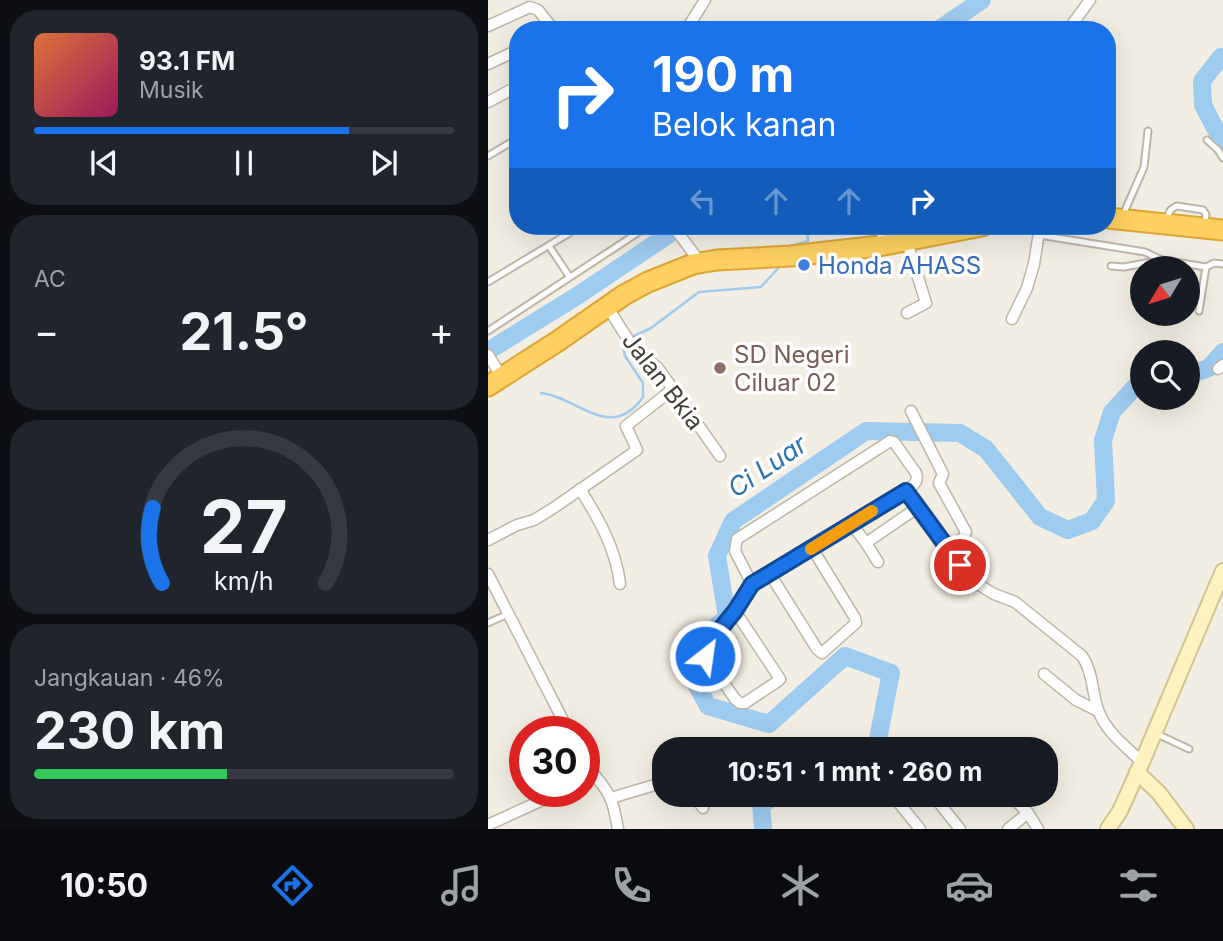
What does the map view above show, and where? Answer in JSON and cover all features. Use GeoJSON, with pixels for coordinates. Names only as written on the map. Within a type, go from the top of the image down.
{"type":"FeatureCollection","features":[{"type":"Feature","properties":{"kind":"highway"},"geometry":{"type":"LineString","coordinates":[[1116,219],[1168,226],[1218,228]]}},
{"type":"Feature","properties":{"kind":"highway"},"geometry":{"type":"LineString","coordinates":[[496,377],[558,341],[607,306],[648,282],[700,262],[879,246],[940,235]]}},
{"type":"Feature","properties":{"kind":"street"},"geometry":{"type":"LineString","coordinates":[[692,21],[705,0]]}},
{"type":"Feature","properties":{"kind":"street"},"geometry":{"type":"LineString","coordinates":[[1075,21],[1090,0]]}},
{"type":"Feature","properties":{"kind":"street"},"geometry":{"type":"LineString","coordinates":[[488,26],[530,7],[538,10],[547,21]]}},
{"type":"Feature","properties":{"kind":"street"},"geometry":{"type":"LineString","coordinates":[[488,64],[509,54]]}},
{"type":"Feature","properties":{"kind":"street"},"geometry":{"type":"LineString","coordinates":[[488,102],[509,91]]}},
{"type":"Feature","properties":{"kind":"street"},"geometry":{"type":"LineString","coordinates":[[680,235],[700,262]]}},
{"type":"Feature","properties":{"kind":"street"},"geometry":{"type":"LineString","coordinates":[[879,246],[884,235]]}},
{"type":"Feature","properties":{"kind":"street"},"geometry":{"type":"LineString","coordinates":[[1012,319],[1028,288],[1038,235]]}},
{"type":"Feature","properties":{"kind":"street"},"geometry":{"type":"LineString","coordinates":[[907,242],[926,303],[907,313]]}},
{"type":"Feature","properties":{"kind":"street","name":"Jalan Bkia"},"geometry":{"type":"LineString","coordinates":[[607,306],[629,345],[658,368],[720,456]]}},
{"type":"Feature","properties":{"kind":"street"},"geometry":{"type":"LineString","coordinates":[[488,355],[496,377]]}},
{"type":"Feature","properties":{"kind":"street"},"geometry":{"type":"LineString","coordinates":[[488,540],[517,525],[534,520],[637,450],[626,426],[673,389]]}},
{"type":"Feature","properties":{"kind":"street"},"geometry":{"type":"LineString","coordinates":[[912,411],[943,474],[939,483],[966,532],[964,537],[948,550]]}},
{"type":"Feature","properties":{"kind":"street"},"geometry":{"type":"LineString","coordinates":[[735,611],[780,678],[745,703],[735,699],[704,649],[735,611],[752,584],[915,484],[916,473],[894,442],[890,441],[737,539],[735,551],[752,584]]}},
{"type":"Feature","properties":{"kind":"street"},"geometry":{"type":"LineString","coordinates":[[580,489],[612,548],[620,584]]}},
{"type":"Feature","properties":{"kind":"street"},"geometry":{"type":"LineString","coordinates":[[906,491],[971,580],[994,594],[1015,602],[1082,656],[1088,664],[1098,711],[1107,727],[1186,829]]}},
{"type":"Feature","properties":{"kind":"street"},"geometry":{"type":"LineString","coordinates":[[866,543],[917,508]]}},
{"type":"Feature","properties":{"kind":"street"},"geometry":{"type":"LineString","coordinates":[[851,523],[878,562]]}},
{"type":"Feature","properties":{"kind":"street"},"geometry":{"type":"LineString","coordinates":[[770,574],[822,653],[856,623],[812,548]]}},
{"type":"Feature","properties":{"kind":"street"},"geometry":{"type":"LineString","coordinates":[[1108,829],[1120,811],[1140,767],[1223,571]]}},
{"type":"Feature","properties":{"kind":"street"},"geometry":{"type":"LineString","coordinates":[[488,575],[561,716]]}},
{"type":"Feature","properties":{"kind":"street"},"geometry":{"type":"LineString","coordinates":[[1044,674],[1076,700],[1098,711]]}},
{"type":"Feature","properties":{"kind":"street"},"geometry":{"type":"LineString","coordinates":[[600,783],[611,798],[618,829]]}},
{"type":"Feature","properties":{"kind":"street"},"geometry":{"type":"LineString","coordinates":[[611,798],[652,786]]}},
{"type":"Feature","properties":{"kind":"street"},"geometry":{"type":"LineString","coordinates":[[490,826],[529,807]]}},
{"type":"Feature","properties":{"kind":"street"},"geometry":{"type":"LineString","coordinates":[[902,807],[920,829]]}},
{"type":"Feature","properties":{"kind":"street"},"geometry":{"type":"LineString","coordinates":[[942,807],[960,829]]}},
{"type":"Feature","properties":{"kind":"street"},"geometry":{"type":"LineString","coordinates":[[1022,807],[1038,829]]}},
{"type":"Feature","properties":{"kind":"street"},"geometry":{"type":"LineString","coordinates":[[1008,829],[1028,813]]}},
{"type":"Feature","properties":{"kind":"lane"},"geometry":{"type":"LineString","coordinates":[[1116,216],[1144,167],[1148,131]]}},
{"type":"Feature","properties":{"kind":"lane"},"geometry":{"type":"LineString","coordinates":[[1207,140],[1223,158]]}},
{"type":"Feature","properties":{"kind":"lane"},"geometry":{"type":"LineString","coordinates":[[488,156],[509,143]]}},
{"type":"Feature","properties":{"kind":"lane"},"geometry":{"type":"LineString","coordinates":[[488,282],[567,235]]}},
{"type":"Feature","properties":{"kind":"lane"},"geometry":{"type":"LineString","coordinates":[[488,331],[634,235]]}},
{"type":"Feature","properties":{"kind":"lane"},"geometry":{"type":"LineString","coordinates":[[1050,235],[1062,240],[1145,252],[1154,256]]}},
{"type":"Feature","properties":{"kind":"lane"},"geometry":{"type":"LineString","coordinates":[[549,246],[569,276]]}},
{"type":"Feature","properties":{"kind":"lane"},"geometry":{"type":"LineString","coordinates":[[1200,266],[1223,264]]}},
{"type":"Feature","properties":{"kind":"lane"},"geometry":{"type":"LineString","coordinates":[[1111,266],[1130,266]]}},
{"type":"Feature","properties":{"kind":"lane"},"geometry":{"type":"LineString","coordinates":[[1200,306],[1206,267]]}},
{"type":"Feature","properties":{"kind":"lane"},"geometry":{"type":"LineString","coordinates":[[488,623],[508,614]]}},
{"type":"Feature","properties":{"kind":"lane"},"geometry":{"type":"LineString","coordinates":[[1155,733],[1189,749]]}},
{"type":"Feature","properties":{"kind":"waterway"},"geometry":{"type":"LineString","coordinates":[[951,21],[982,0]]}},
{"type":"Feature","properties":{"kind":"waterway","name":"Ci Luar"},"geometry":{"type":"LineString","coordinates":[[1223,57],[1202,81],[1203,105],[1223,143]]}},
{"type":"Feature","properties":{"kind":"waterway"},"geometry":{"type":"LineString","coordinates":[[488,351],[668,235]]}},
{"type":"Feature","properties":{"kind":"waterway"},"geometry":{"type":"LineString","coordinates":[[783,248],[808,241],[808,235]]}},
{"type":"Feature","properties":{"kind":"waterway"},"geometry":{"type":"LineString","coordinates":[[630,338],[651,328],[699,292],[761,287],[781,265]]}},
{"type":"Feature","properties":{"kind":"waterway"},"geometry":{"type":"LineString","coordinates":[[541,393],[606,417],[619,416],[631,410],[643,397],[643,383],[625,356],[624,341]]}},
{"type":"Feature","properties":{"kind":"waterway","name":"Ci Luar"},"geometry":{"type":"LineString","coordinates":[[1200,371],[1209,368],[1223,352]]}},
{"type":"Feature","properties":{"kind":"waterway","name":"Ci Luar"},"geometry":{"type":"LineString","coordinates":[[878,737],[891,673],[845,656],[769,724],[708,706],[681,656],[727,617],[717,556],[733,521],[866,431],[960,433],[986,449],[1040,517],[1068,530],[1092,521],[1106,501],[1103,440],[1112,412],[1130,392]]}},
{"type":"Feature","properties":{"kind":"waterway","name":"Ci Luar"},"geometry":{"type":"LineString","coordinates":[[761,807],[763,829]]}},
{"type":"Feature","properties":{"kind":"slow traffic"},"geometry":{"type":"LineString","coordinates":[[811,549],[872,511]]}},
{"type":"Feature","properties":{"kind":"place","name":"Honda AHASS"},"geometry":{"type":"Point","coordinates":[804,265]}},
{"type":"Feature","properties":{"kind":"place","name":"SD Negeri Ciluar 02"},"geometry":{"type":"Point","coordinates":[720,368]}},
{"type":"Feature","properties":{"kind":"route"},"geometry":{"type":"LineString","coordinates":[[705,656],[704,649],[735,611],[752,584],[906,491],[960,565]]}}]}
